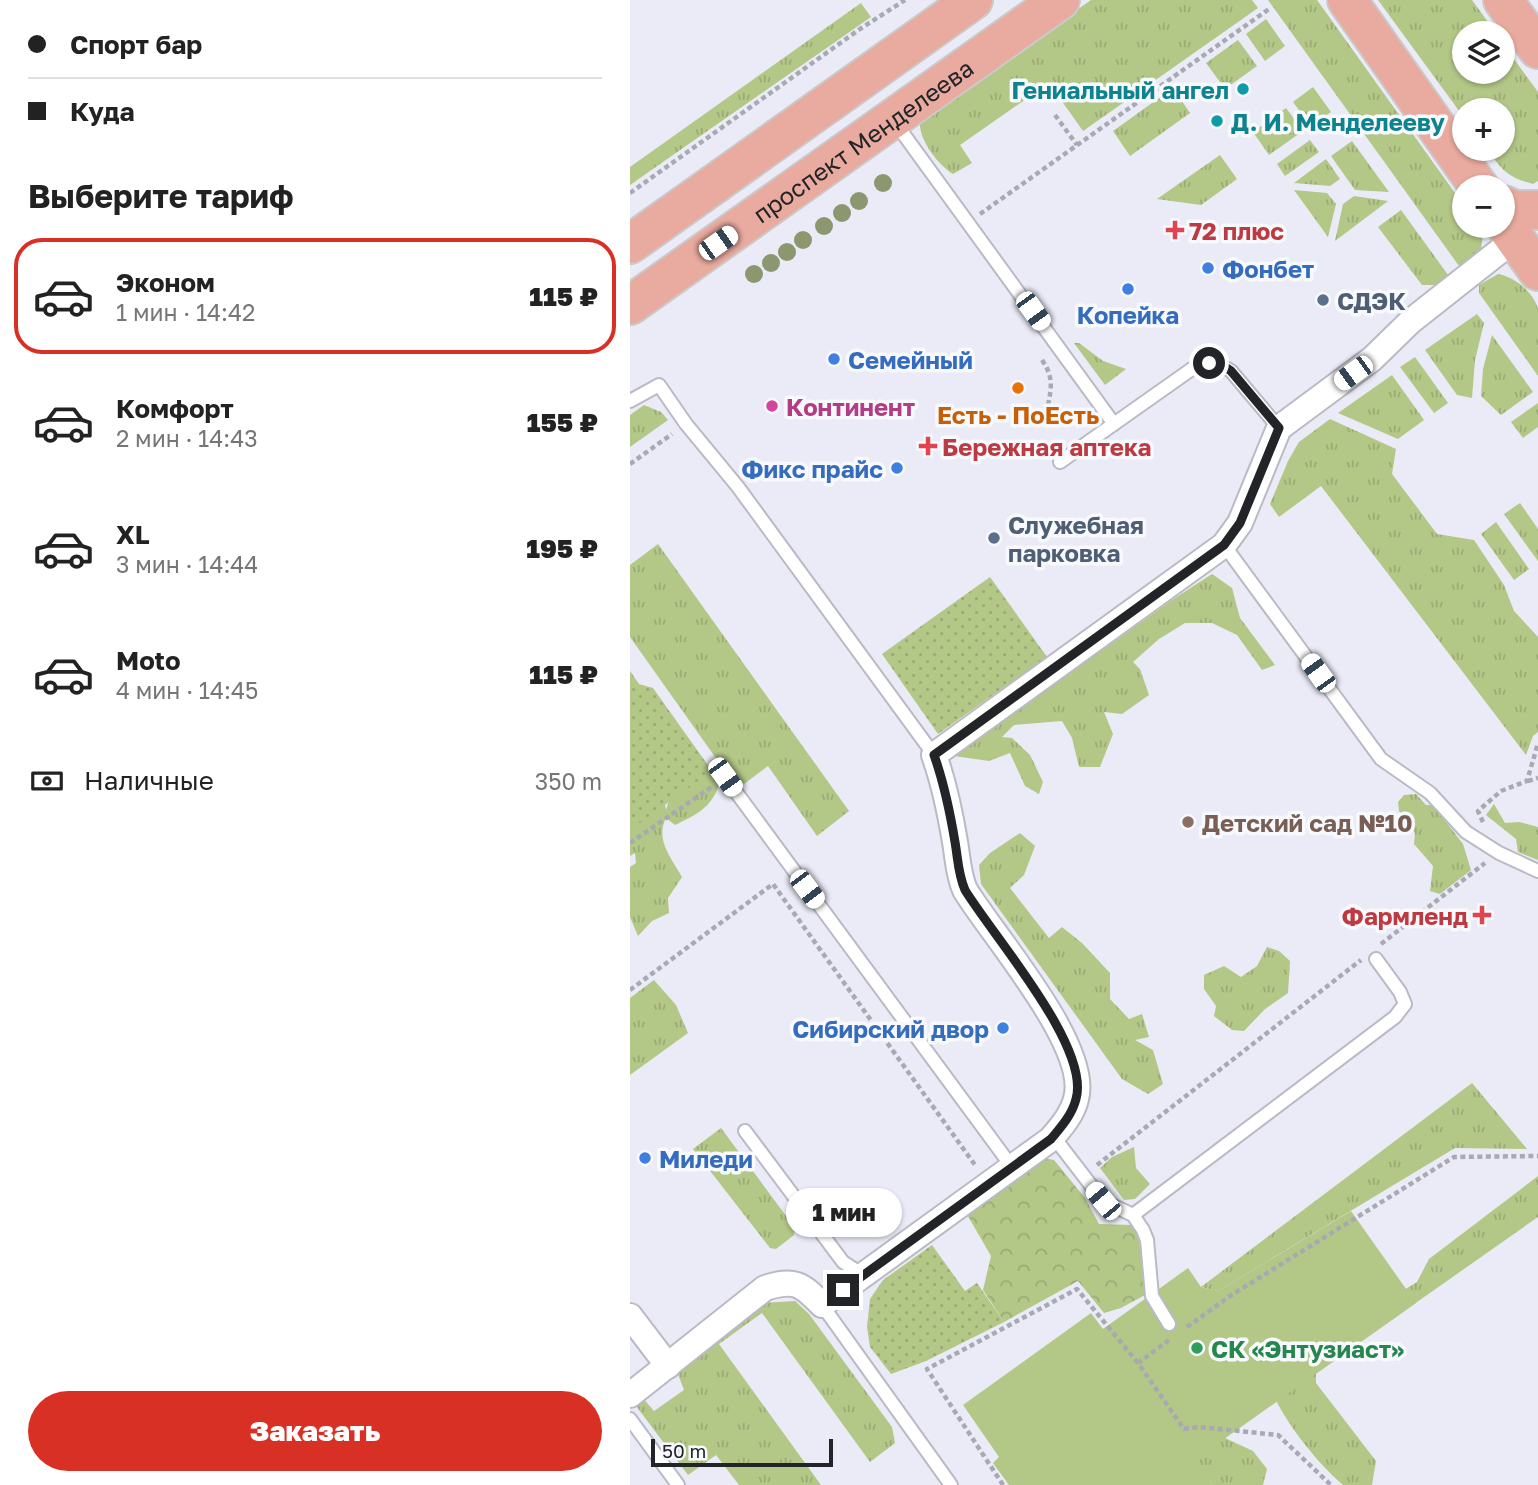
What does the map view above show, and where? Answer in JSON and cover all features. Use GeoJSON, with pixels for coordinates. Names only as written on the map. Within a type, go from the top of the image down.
{"type":"FeatureCollection","features":[{"type":"Feature","properties":{"kind":"main road","name":"проспект Менделеева"},"geometry":{"type":"LineString","coordinates":[[636,236],[973,0]]}},
{"type":"Feature","properties":{"kind":"main road","name":"проспект Менделеева"},"geometry":{"type":"LineString","coordinates":[[630,304],[1060,0]]}},
{"type":"Feature","properties":{"kind":"main road"},"geometry":{"type":"LineString","coordinates":[[1347,0],[1471,175]]}},
{"type":"Feature","properties":{"kind":"main road"},"geometry":{"type":"LineString","coordinates":[[1503,0],[1538,49]]}},
{"type":"Feature","properties":{"kind":"main road"},"geometry":{"type":"LineString","coordinates":[[1515,219],[1538,271]]}},
{"type":"Feature","properties":{"kind":"street"},"geometry":{"type":"LineString","coordinates":[[630,1395],[765,1289],[785,1282],[804,1287],[822,1305],[1054,1136],[1065,1123],[1077,1099],[1078,1077],[1067,1042],[965,890],[958,873],[943,780],[934,755],[1224,545],[1240,523],[1279,428],[1371,359],[1496,238]]}},
{"type":"Feature","properties":{"kind":"street"},"geometry":{"type":"LineString","coordinates":[[630,1316],[668,1366]]}},
{"type":"Feature","properties":{"kind":"lane"},"geometry":{"type":"LineString","coordinates":[[892,119],[1114,424]]}},
{"type":"Feature","properties":{"kind":"lane"},"geometry":{"type":"LineString","coordinates":[[1060,462],[1196,366],[1209,363],[1221,364],[1231,371],[1279,428]]}},
{"type":"Feature","properties":{"kind":"lane"},"geometry":{"type":"LineString","coordinates":[[630,401],[659,386],[686,424],[738,487],[934,755]]}},
{"type":"Feature","properties":{"kind":"lane"},"geometry":{"type":"LineString","coordinates":[[1224,545],[1381,759],[1430,793],[1466,832],[1499,853],[1538,871]]}},
{"type":"Feature","properties":{"kind":"lane"},"geometry":{"type":"LineString","coordinates":[[725,777],[1012,1167]]}},
{"type":"Feature","properties":{"kind":"lane"},"geometry":{"type":"LineString","coordinates":[[1133,1214],[1395,1017],[1405,1004],[1400,992],[1373,956]]}},
{"type":"Feature","properties":{"kind":"lane"},"geometry":{"type":"LineString","coordinates":[[745,1131],[843,1262],[863,1275]]}},
{"type":"Feature","properties":{"kind":"lane"},"geometry":{"type":"LineString","coordinates":[[1054,1136],[1103,1201],[1133,1214],[1147,1240],[1152,1296],[1169,1324]]}},
{"type":"Feature","properties":{"kind":"lane"},"geometry":{"type":"LineString","coordinates":[[822,1305],[951,1485]]}},
{"type":"Feature","properties":{"kind":"lane"},"geometry":{"type":"LineString","coordinates":[[630,1419],[678,1485]]}},
{"type":"Feature","properties":{"kind":"path"},"geometry":{"type":"LineString","coordinates":[[630,193],[849,36],[905,0]]}},
{"type":"Feature","properties":{"kind":"path"},"geometry":{"type":"LineString","coordinates":[[976,216],[1269,9]]}},
{"type":"Feature","properties":{"kind":"path"},"geometry":{"type":"LineString","coordinates":[[1055,115],[1077,145]]}},
{"type":"Feature","properties":{"kind":"path"},"geometry":{"type":"LineString","coordinates":[[1036,351],[1051,372],[1053,386],[1048,405],[1056,416]]}},
{"type":"Feature","properties":{"kind":"path"},"geometry":{"type":"LineString","coordinates":[[630,464],[676,432]]}},
{"type":"Feature","properties":{"kind":"path"},"geometry":{"type":"LineString","coordinates":[[630,843],[725,777]]}},
{"type":"Feature","properties":{"kind":"path"},"geometry":{"type":"LineString","coordinates":[[1527,781],[1538,778]]}},
{"type":"Feature","properties":{"kind":"path"},"geometry":{"type":"LineString","coordinates":[[630,990],[773,884],[989,1184]]}},
{"type":"Feature","properties":{"kind":"path"},"geometry":{"type":"LineString","coordinates":[[1082,1176],[1373,956]]}},
{"type":"Feature","properties":{"kind":"path"},"geometry":{"type":"LineString","coordinates":[[1138,1363],[1230,1296],[1454,1157],[1538,1156]]}},
{"type":"Feature","properties":{"kind":"path"},"geometry":{"type":"LineString","coordinates":[[1003,1485],[927,1369],[1077,1289],[1138,1363],[1184,1429],[1199,1427],[1278,1435],[1332,1485]]}},
{"type":"Feature","properties":{"kind":"green space"},"geometry":{"type":"Polygon","coordinates":[[[1091,0],[1252,0],[1258,8],[1083,131],[1049,83],[960,145],[972,163],[953,174],[947,170],[935,158],[922,136],[920,121],[1091,0]]]}},
{"type":"Feature","properties":{"kind":"green space"},"geometry":{"type":"Polygon","coordinates":[[[1268,0],[1317,0],[1452,189],[1452,238],[1482,238],[1481,251],[1459,266],[1268,0]]]}},
{"type":"Feature","properties":{"kind":"green space"},"geometry":{"type":"Polygon","coordinates":[[[1378,0],[1472,0],[1487,21],[1452,21],[1452,84],[1515,84],[1515,60],[1538,92],[1538,181],[1533,184],[1517,179],[1496,161],[1515,161],[1515,98],[1452,98],[1452,101],[1378,0]]]}},
{"type":"Feature","properties":{"kind":"green space"},"geometry":{"type":"Polygon","coordinates":[[[861,3],[871,17],[630,185],[630,167],[861,3]]]}},
{"type":"Feature","properties":{"kind":"green space"},"geometry":{"type":"Polygon","coordinates":[[[1266,19],[1285,46],[1265,61],[1246,34],[1266,19]]]}},
{"type":"Feature","properties":{"kind":"green space"},"geometry":{"type":"Polygon","coordinates":[[[1238,40],[1257,66],[1225,89],[1206,63],[1238,40]]]}},
{"type":"Feature","properties":{"kind":"green space"},"geometry":{"type":"Polygon","coordinates":[[[1313,87],[1331,112],[1311,126],[1293,102],[1313,87]]]}},
{"type":"Feature","properties":{"kind":"green space"},"geometry":{"type":"Polygon","coordinates":[[[1173,88],[1190,113],[1130,156],[1113,131],[1173,88]]]}},
{"type":"Feature","properties":{"kind":"green space"},"geometry":{"type":"Polygon","coordinates":[[[1286,108],[1303,131],[1269,155],[1253,132],[1286,108]]]}},
{"type":"Feature","properties":{"kind":"green space"},"geometry":{"type":"Polygon","coordinates":[[[1310,140],[1319,152],[1285,176],[1277,164],[1310,140]]]}},
{"type":"Feature","properties":{"kind":"green space"},"geometry":{"type":"Polygon","coordinates":[[[1352,141],[1389,192],[1355,190],[1331,156],[1352,141]]]}},
{"type":"Feature","properties":{"kind":"green space"},"geometry":{"type":"Polygon","coordinates":[[[1220,155],[1237,179],[1201,205],[1157,199],[1220,155]]]}},
{"type":"Feature","properties":{"kind":"green space"},"geometry":{"type":"Polygon","coordinates":[[[1326,159],[1340,179],[1330,186],[1294,183],[1326,159]]]}},
{"type":"Feature","properties":{"kind":"green space"},"geometry":{"type":"Polygon","coordinates":[[[1294,190],[1327,193],[1336,204],[1328,237],[1294,190]]]}},
{"type":"Feature","properties":{"kind":"green space"},"geometry":{"type":"Polygon","coordinates":[[[1354,196],[1388,201],[1335,241],[1343,204],[1354,196]]]}},
{"type":"Feature","properties":{"kind":"green space"},"geometry":{"type":"Polygon","coordinates":[[[1401,210],[1451,279],[1442,285],[1422,285],[1378,227],[1401,210]]]}},
{"type":"Feature","properties":{"kind":"green space"},"geometry":{"type":"Polygon","coordinates":[[[1498,274],[1522,286],[1536,302],[1538,376],[1479,293],[1479,285],[1498,274]]]}},
{"type":"Feature","properties":{"kind":"green space"},"geometry":{"type":"Polygon","coordinates":[[[1477,314],[1484,323],[1475,360],[1472,398],[1457,395],[1425,350],[1477,314]]]}},
{"type":"Feature","properties":{"kind":"green space"},"geometry":{"type":"Polygon","coordinates":[[[1492,335],[1533,392],[1501,415],[1481,396],[1483,369],[1492,335]]]}},
{"type":"Feature","properties":{"kind":"green space"},"geometry":{"type":"Polygon","coordinates":[[[1074,343],[1079,343],[1103,361],[1126,369],[1105,385],[1074,343]]]}},
{"type":"Feature","properties":{"kind":"green space"},"geometry":{"type":"Polygon","coordinates":[[[1415,357],[1448,403],[1434,413],[1400,367],[1415,357]]]}},
{"type":"Feature","properties":{"kind":"green space"},"geometry":{"type":"Polygon","coordinates":[[[1392,375],[1424,420],[1398,439],[1338,413],[1392,375]]]}},
{"type":"Feature","properties":{"kind":"green space"},"geometry":{"type":"Polygon","coordinates":[[[1538,403],[1538,427],[1523,438],[1511,422],[1538,403]]]}},
{"type":"Feature","properties":{"kind":"green space"},"geometry":{"type":"Polygon","coordinates":[[[644,405],[661,412],[668,420],[630,447],[630,415],[644,405]]]}},
{"type":"Feature","properties":{"kind":"green space"},"geometry":{"type":"Polygon","coordinates":[[[1330,419],[1396,449],[1392,474],[1437,534],[1474,540],[1504,585],[1514,611],[1538,637],[1538,732],[1533,736],[1526,755],[1321,486],[1279,517],[1270,504],[1299,442],[1330,419]]]}},
{"type":"Feature","properties":{"kind":"green space"},"geometry":{"type":"Polygon","coordinates":[[[1520,503],[1538,529],[1538,561],[1504,514],[1520,503]]]}},
{"type":"Feature","properties":{"kind":"green space"},"geometry":{"type":"Polygon","coordinates":[[[1496,522],[1529,569],[1514,580],[1481,534],[1496,522]]]}},
{"type":"Feature","properties":{"kind":"green space"},"geometry":{"type":"Polygon","coordinates":[[[658,544],[849,811],[817,836],[768,766],[744,784],[730,778],[630,637],[630,565],[658,544]]]}},
{"type":"Feature","properties":{"kind":"green space"},"geometry":{"type":"Polygon","coordinates":[[[1212,574],[1232,588],[1240,618],[1275,665],[1262,670],[1237,635],[1212,623],[1185,623],[1159,639],[1133,662],[1140,669],[1149,695],[1122,714],[1104,712],[1113,734],[1100,767],[1079,767],[1072,738],[1062,721],[1014,725],[1002,737],[1012,738],[1030,755],[1043,782],[1039,794],[1025,786],[1010,753],[989,761],[954,756],[1172,600],[1212,574]]]}},
{"type":"Feature","properties":{"kind":"green space"},"geometry":{"type":"Polygon","coordinates":[[[990,577],[1047,657],[938,734],[882,654],[990,577]]]}},
{"type":"Feature","properties":{"kind":"green space"},"geometry":{"type":"Polygon","coordinates":[[[630,671],[639,684],[653,688],[712,771],[630,830],[630,671]]]}},
{"type":"Feature","properties":{"kind":"green space"},"geometry":{"type":"Polygon","coordinates":[[[673,717],[719,785],[712,800],[696,814],[675,825],[666,818],[663,841],[682,877],[668,898],[669,913],[652,921],[638,936],[630,917],[630,867],[636,863],[635,853],[630,856],[630,813],[664,799],[666,810],[671,793],[673,717]]]}},
{"type":"Feature","properties":{"kind":"green space"},"geometry":{"type":"Polygon","coordinates":[[[1416,794],[1426,805],[1433,805],[1463,844],[1471,870],[1440,894],[1430,891],[1433,866],[1414,844],[1415,833],[1399,811],[1398,802],[1404,795],[1416,794]]]}},
{"type":"Feature","properties":{"kind":"green space"},"geometry":{"type":"Polygon","coordinates":[[[1494,804],[1505,823],[1519,822],[1538,827],[1538,860],[1518,852],[1516,839],[1486,815],[1494,804]]]}},
{"type":"Feature","properties":{"kind":"green space"},"geometry":{"type":"Polygon","coordinates":[[[1020,833],[1035,846],[1024,875],[1010,888],[1049,938],[1062,927],[1082,943],[1110,973],[1110,999],[1129,1019],[1142,1014],[1149,1037],[1135,1040],[1153,1050],[1163,1084],[1148,1094],[1122,1079],[981,884],[979,865],[990,853],[1020,833]]]}},
{"type":"Feature","properties":{"kind":"green space"},"geometry":{"type":"Polygon","coordinates":[[[1267,947],[1279,951],[1290,961],[1288,993],[1265,1009],[1244,1031],[1232,1030],[1214,1016],[1216,1006],[1204,989],[1204,975],[1224,966],[1241,977],[1257,966],[1267,947]]]}},
{"type":"Feature","properties":{"kind":"green space"},"geometry":{"type":"Polygon","coordinates":[[[654,980],[676,1005],[688,1033],[630,1075],[630,998],[654,980]]]}},
{"type":"Feature","properties":{"kind":"green space"},"geometry":{"type":"Polygon","coordinates":[[[1472,1083],[1527,1149],[1455,1148],[1218,1291],[1201,1287],[1472,1083]]]}},
{"type":"Feature","properties":{"kind":"green space"},"geometry":{"type":"Polygon","coordinates":[[[721,1128],[795,1228],[794,1235],[776,1249],[770,1248],[693,1149],[721,1128]]]}},
{"type":"Feature","properties":{"kind":"green space"},"geometry":{"type":"Polygon","coordinates":[[[1134,1147],[1136,1168],[1150,1184],[1135,1199],[1124,1200],[1100,1168],[1112,1157],[1134,1147]]]}},
{"type":"Feature","properties":{"kind":"green space"},"geometry":{"type":"Polygon","coordinates":[[[1035,1156],[1054,1160],[1085,1198],[1099,1224],[1132,1225],[1139,1239],[1145,1295],[1121,1308],[1104,1313],[1078,1281],[1004,1322],[983,1290],[991,1256],[965,1211],[983,1198],[1009,1187],[1012,1175],[1035,1156]]]}},
{"type":"Feature","properties":{"kind":"green space"},"geometry":{"type":"Polygon","coordinates":[[[1538,1176],[1538,1217],[1316,1373],[1316,1383],[1376,1461],[1372,1485],[1343,1485],[1301,1439],[1282,1412],[1269,1385],[1341,1329],[1417,1282],[1429,1259],[1538,1176]]]}},
{"type":"Feature","properties":{"kind":"green space","name":"СК «Энтузиаст»"},"geometry":{"type":"Polygon","coordinates":[[[1351,1211],[1416,1303],[1196,1459],[1213,1485],[1009,1485],[993,1463],[999,1457],[963,1405],[1091,1313],[1103,1329],[1188,1268],[1201,1287],[1218,1291],[1351,1211]]]}},
{"type":"Feature","properties":{"kind":"green space"},"geometry":{"type":"Polygon","coordinates":[[[932,1245],[965,1291],[977,1283],[1004,1322],[926,1361],[891,1374],[870,1347],[867,1327],[870,1299],[883,1280],[932,1245]]]}},
{"type":"Feature","properties":{"kind":"green space"},"geometry":{"type":"Polygon","coordinates":[[[795,1301],[809,1314],[892,1427],[895,1443],[870,1462],[762,1313],[719,1344],[821,1485],[739,1485],[716,1455],[688,1475],[633,1402],[641,1396],[654,1411],[684,1390],[676,1369],[763,1303],[795,1301]]]}},
{"type":"Feature","properties":{"kind":"green space"},"geometry":{"type":"Polygon","coordinates":[[[1225,1438],[1253,1451],[1267,1469],[1263,1485],[1213,1485],[1195,1459],[1225,1438]]]}},
{"type":"Feature","properties":{"kind":"place","name":"Гениальный ангел"},"geometry":{"type":"Point","coordinates":[1243,89]}},
{"type":"Feature","properties":{"kind":"place","name":"Д. И. Менделееву"},"geometry":{"type":"Point","coordinates":[1217,121]}},
{"type":"Feature","properties":{"kind":"place","name":"72 плюс"},"geometry":{"type":"Point","coordinates":[1175,230]}},
{"type":"Feature","properties":{"kind":"place","name":"Фонбет"},"geometry":{"type":"Point","coordinates":[1208,268]}},
{"type":"Feature","properties":{"kind":"place","name":"Копейка"},"geometry":{"type":"Point","coordinates":[1128,289]}},
{"type":"Feature","properties":{"kind":"place","name":"СДЭК"},"geometry":{"type":"Point","coordinates":[1323,300]}},
{"type":"Feature","properties":{"kind":"place","name":"Семейный"},"geometry":{"type":"Point","coordinates":[834,359]}},
{"type":"Feature","properties":{"kind":"place","name":"Есть - ПоЕсть"},"geometry":{"type":"Point","coordinates":[1018,388]}},
{"type":"Feature","properties":{"kind":"place","name":"Континент"},"geometry":{"type":"Point","coordinates":[772,406]}},
{"type":"Feature","properties":{"kind":"place","name":"Бережная аптека"},"geometry":{"type":"Point","coordinates":[928,446]}},
{"type":"Feature","properties":{"kind":"place","name":"Фикс прайс"},"geometry":{"type":"Point","coordinates":[897,468]}},
{"type":"Feature","properties":{"kind":"place","name":"Служебная парковка"},"geometry":{"type":"Point","coordinates":[994,538]}},
{"type":"Feature","properties":{"kind":"place","name":"Детский сад №10"},"geometry":{"type":"Point","coordinates":[1188,822]}},
{"type":"Feature","properties":{"kind":"place","name":"Фармленд"},"geometry":{"type":"Point","coordinates":[1482,915]}},
{"type":"Feature","properties":{"kind":"place","name":"Сибирский двор"},"geometry":{"type":"Point","coordinates":[1003,1028]}},
{"type":"Feature","properties":{"kind":"place","name":"Миледи"},"geometry":{"type":"Point","coordinates":[645,1158]}},
{"type":"Feature","properties":{"kind":"place","name":"СК «Энтузиаст»"},"geometry":{"type":"Point","coordinates":[1197,1348]}},
{"type":"Feature","properties":{"kind":"route"},"geometry":{"type":"LineString","coordinates":[[843,1290],[1051,1139],[1065,1123],[1077,1099],[1078,1077],[1067,1042],[965,890],[958,873],[943,780],[934,755],[1224,545],[1240,523],[1279,428],[1231,371],[1221,364],[1209,363]]}}]}
